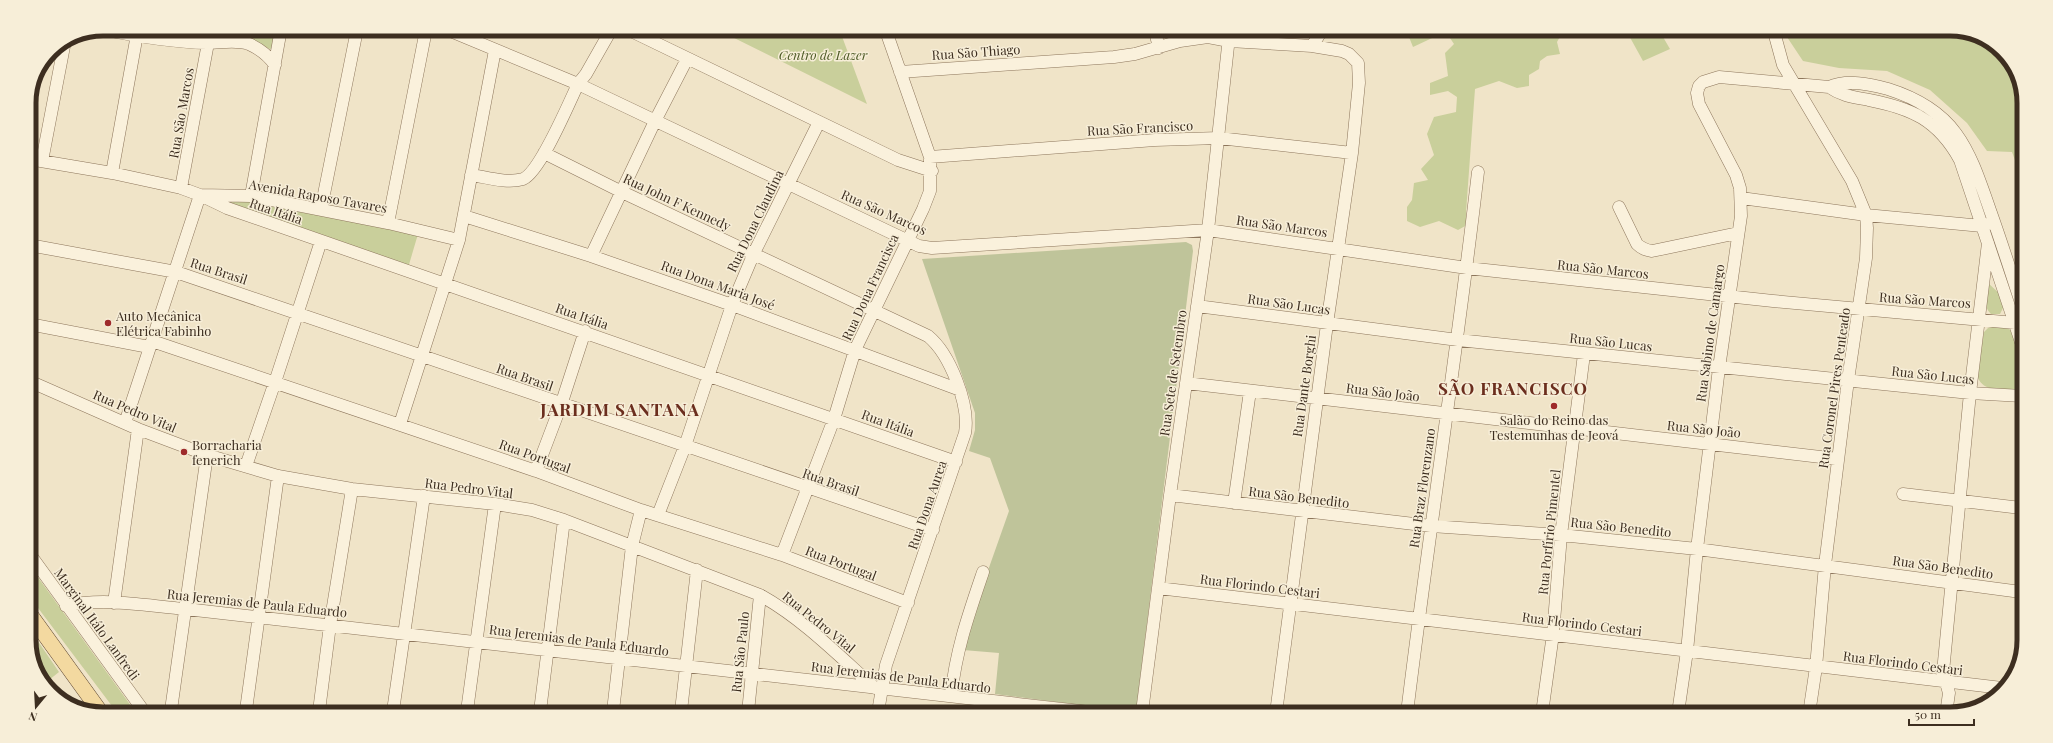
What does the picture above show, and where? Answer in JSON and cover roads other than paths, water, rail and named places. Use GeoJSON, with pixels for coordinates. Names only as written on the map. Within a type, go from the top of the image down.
{"type":"FeatureCollection","features":[{"type":"Feature","properties":{"kind":"main road"},"geometry":{"type":"LineString","coordinates":[[36,623],[96,706]]}},
{"type":"Feature","properties":{"kind":"street"},"geometry":{"type":"LineString","coordinates":[[112,173],[137,36]]}},
{"type":"Feature","properties":{"kind":"street"},"geometry":{"type":"LineString","coordinates":[[159,36],[208,43],[223,41],[248,44],[268,56],[275,65]]}},
{"type":"Feature","properties":{"kind":"street"},"geometry":{"type":"LineString","coordinates":[[208,43],[215,36]]}},
{"type":"Feature","properties":{"kind":"street"},"geometry":{"type":"LineString","coordinates":[[250,196],[280,36]]}},
{"type":"Feature","properties":{"kind":"street"},"geometry":{"type":"LineString","coordinates":[[321,209],[356,36]]}},
{"type":"Feature","properties":{"kind":"street"},"geometry":{"type":"LineString","coordinates":[[388,223],[425,36]]}},
{"type":"Feature","properties":{"kind":"street","name":"Rua São Marcos"},"geometry":{"type":"LineString","coordinates":[[462,36],[578,84],[919,246],[945,248],[1208,230],[1467,268],[1729,296],[1859,309],[1978,318],[2014,323]]}},
{"type":"Feature","properties":{"kind":"street"},"geometry":{"type":"LineString","coordinates":[[471,175],[503,180],[524,178],[533,170],[544,153],[578,84],[586,74],[608,36]]}},
{"type":"Feature","properties":{"kind":"street"},"geometry":{"type":"LineString","coordinates":[[641,36],[898,160],[932,171]]}},
{"type":"Feature","properties":{"kind":"street","name":"Rua Dona Francisca"},"geometry":{"type":"LineString","coordinates":[[782,555],[834,419],[855,350],[930,191],[932,171],[930,156],[888,36]]}},
{"type":"Feature","properties":{"kind":"street"},"geometry":{"type":"LineString","coordinates":[[1156,36],[1159,48]]}},
{"type":"Feature","properties":{"kind":"street","name":"Rua São Thiago"},"geometry":{"type":"LineString","coordinates":[[900,72],[1114,57],[1159,48],[1180,41],[1219,36]]}},
{"type":"Feature","properties":{"kind":"street","name":"Rua Sete de Setembro"},"geometry":{"type":"LineString","coordinates":[[1143,707],[1170,495],[1208,230],[1230,36]]}},
{"type":"Feature","properties":{"kind":"street","name":"Rua São Thiago"},"geometry":{"type":"LineString","coordinates":[[1237,36],[1342,51],[1349,54],[1358,63]]}},
{"type":"Feature","properties":{"kind":"street"},"geometry":{"type":"LineString","coordinates":[[1312,46],[1318,36]]}},
{"type":"Feature","properties":{"kind":"street","name":"Rua Coronel Pires Penteado"},"geometry":{"type":"LineString","coordinates":[[1774,36],[1775,43],[1783,65],[1852,181],[1866,215],[1867,242],[1825,565],[1816,667],[1810,707]]}},
{"type":"Feature","properties":{"kind":"street","name":"Rua São Marcos"},"geometry":{"type":"LineString","coordinates":[[181,188],[208,43]]}},
{"type":"Feature","properties":{"kind":"street"},"geometry":{"type":"LineString","coordinates":[[42,162],[63,49]]}},
{"type":"Feature","properties":{"kind":"street"},"geometry":{"type":"LineString","coordinates":[[400,424],[459,240],[495,50]]}},
{"type":"Feature","properties":{"kind":"street"},"geometry":{"type":"LineString","coordinates":[[591,256],[655,121],[687,59]]}},
{"type":"Feature","properties":{"kind":"street","name":"Rua Dante Borghi"},"geometry":{"type":"LineString","coordinates":[[1277,707],[1327,324],[1352,153],[1359,83],[1358,63]]}},
{"type":"Feature","properties":{"kind":"street","name":"Rua Sabino de Camargo"},"geometry":{"type":"LineString","coordinates":[[1679,707],[1687,651],[1697,550],[1719,368],[1738,233],[1741,198],[1736,175],[1699,104],[1696,93],[1699,86],[1709,80],[1729,77],[1795,84]]}},
{"type":"Feature","properties":{"kind":"street"},"geometry":{"type":"LineString","coordinates":[[1795,84],[1829,86],[1839,83],[1885,88],[1918,100],[1933,110],[1949,124],[1967,148],[2017,291]]}},
{"type":"Feature","properties":{"kind":"street"},"geometry":{"type":"LineString","coordinates":[[1829,86],[1839,94],[1904,108],[1920,116],[1938,130],[1952,145],[1960,160],[2017,331]]}},
{"type":"Feature","properties":{"kind":"street","name":"Rua Dona Claudina"},"geometry":{"type":"LineString","coordinates":[[658,515],[685,446],[732,305],[754,253],[819,122]]}},
{"type":"Feature","properties":{"kind":"street","name":"Rua São Francisco"},"geometry":{"type":"LineString","coordinates":[[930,156],[1155,140],[1219,138],[1352,153]]}},
{"type":"Feature","properties":{"kind":"street","name":"Rua John F Kennedy"},"geometry":{"type":"LineString","coordinates":[[544,153],[622,192],[928,336]]}},
{"type":"Feature","properties":{"kind":"street","name":"Avenida Raposo Tavares"},"geometry":{"type":"LineString","coordinates":[[36,161],[112,173],[181,188],[200,195],[250,196],[321,209],[459,240]]}},
{"type":"Feature","properties":{"kind":"street","name":"Rua Braz Florenzano"},"geometry":{"type":"LineString","coordinates":[[1408,707],[1431,526],[1458,340],[1478,172]]}},
{"type":"Feature","properties":{"kind":"street"},"geometry":{"type":"LineString","coordinates":[[125,423],[150,344],[176,272],[200,195]]}},
{"type":"Feature","properties":{"kind":"street","name":"Rua Itália"},"geometry":{"type":"LineString","coordinates":[[200,195],[227,208],[585,331],[956,462]]}},
{"type":"Feature","properties":{"kind":"street"},"geometry":{"type":"LineString","coordinates":[[1741,198],[1866,215],[1982,226],[1994,223]]}},
{"type":"Feature","properties":{"kind":"street"},"geometry":{"type":"LineString","coordinates":[[1619,207],[1637,244],[1641,249],[1652,251],[1738,233]]}},
{"type":"Feature","properties":{"kind":"street","name":"Rua Dona Maria José"},"geometry":{"type":"LineString","coordinates":[[464,216],[591,256],[732,305],[960,390]]}},
{"type":"Feature","properties":{"kind":"street"},"geometry":{"type":"LineString","coordinates":[[246,466],[321,241]]}},
{"type":"Feature","properties":{"kind":"street"},"geometry":{"type":"LineString","coordinates":[[1947,707],[1949,693],[1943,672],[1953,583],[1970,393],[1988,243]]}},
{"type":"Feature","properties":{"kind":"street","name":"Rua Brasil"},"geometry":{"type":"LineString","coordinates":[[36,246],[176,272],[298,312],[561,405],[933,530]]}},
{"type":"Feature","properties":{"kind":"street","name":"Rua São Lucas"},"geometry":{"type":"LineString","coordinates":[[1197,306],[1327,324],[1584,354],[1970,393],[2017,396]]}},
{"type":"Feature","properties":{"kind":"street","name":"Rua Portugal"},"geometry":{"type":"LineString","coordinates":[[36,325],[150,344],[275,382],[536,471],[641,510],[782,555],[908,603]]}},
{"type":"Feature","properties":{"kind":"street"},"geometry":{"type":"LineString","coordinates":[[536,471],[561,405],[585,331]]}},
{"type":"Feature","properties":{"kind":"street","name":"Rua Dona Aurea"},"geometry":{"type":"LineString","coordinates":[[878,707],[878,688],[956,462],[967,422],[960,390],[940,347],[928,336]]}},
{"type":"Feature","properties":{"kind":"street","name":"Rua Porfírio Pimentel"},"geometry":{"type":"LineString","coordinates":[[1543,707],[1553,634],[1561,535],[1584,354]]}},
{"type":"Feature","properties":{"kind":"street","name":"Rua Pedro Vital"},"geometry":{"type":"LineString","coordinates":[[36,383],[138,429],[206,455],[278,476],[352,489],[495,504],[532,510],[564,520],[760,595],[779,606],[799,621],[878,688]]}},
{"type":"Feature","properties":{"kind":"street","name":"Rua São João"},"geometry":{"type":"LineString","coordinates":[[1186,383],[1838,459]]}},
{"type":"Feature","properties":{"kind":"street"},"geometry":{"type":"LineString","coordinates":[[1234,503],[1250,391]]}},
{"type":"Feature","properties":{"kind":"street"},"geometry":{"type":"LineString","coordinates":[[114,603],[138,429]]}},
{"type":"Feature","properties":{"kind":"street"},"geometry":{"type":"LineString","coordinates":[[171,707],[206,455]]}},
{"type":"Feature","properties":{"kind":"street"},"geometry":{"type":"LineString","coordinates":[[246,707],[278,476]]}},
{"type":"Feature","properties":{"kind":"street"},"geometry":{"type":"LineString","coordinates":[[320,707],[330,625],[352,489]]}},
{"type":"Feature","properties":{"kind":"street"},"geometry":{"type":"LineString","coordinates":[[1903,494],[2017,508]]}},
{"type":"Feature","properties":{"kind":"street","name":"Rua São Benedito"},"geometry":{"type":"LineString","coordinates":[[1170,495],[1302,512],[1431,526],[1561,535],[1697,550],[1825,565],[2017,591]]}},
{"type":"Feature","properties":{"kind":"street"},"geometry":{"type":"LineString","coordinates":[[394,707],[424,496]]}},
{"type":"Feature","properties":{"kind":"street"},"geometry":{"type":"LineString","coordinates":[[468,707],[495,504]]}},
{"type":"Feature","properties":{"kind":"street"},"geometry":{"type":"LineString","coordinates":[[613,707],[632,546],[641,510]]}},
{"type":"Feature","properties":{"kind":"street"},"geometry":{"type":"LineString","coordinates":[[541,707],[564,520]]}},
{"type":"Feature","properties":{"kind":"street","name":"Marginal Itálo Lanfredi"},"geometry":{"type":"LineString","coordinates":[[36,563],[141,707]]}},
{"type":"Feature","properties":{"kind":"street"},"geometry":{"type":"LineString","coordinates":[[682,707],[697,570]]}},
{"type":"Feature","properties":{"kind":"street"},"geometry":{"type":"LineString","coordinates":[[951,696],[954,666],[960,639],[983,572]]}},
{"type":"Feature","properties":{"kind":"street","name":"Rua Florindo Cestari"},"geometry":{"type":"LineString","coordinates":[[1158,588],[1997,687]]}},
{"type":"Feature","properties":{"kind":"street","name":"Rua São Paulo"},"geometry":{"type":"LineString","coordinates":[[748,707],[760,595]]}},
{"type":"Feature","properties":{"kind":"street","name":"Rua Jeremias de Paula Eduardo"},"geometry":{"type":"LineString","coordinates":[[66,606],[80,602],[114,603],[186,609],[951,696],[1009,707]]}},
{"type":"Feature","properties":{"kind":"place","name":"Auto Mecânica Elétrica Fabinho"},"geometry":{"type":"Point","coordinates":[108,323]}},
{"type":"Feature","properties":{"kind":"place","name":"Salão do Reino das Testemunhas de Jeová"},"geometry":{"type":"Point","coordinates":[1554,406]}},
{"type":"Feature","properties":{"kind":"place","name":"Borracharia fenerich"},"geometry":{"type":"Point","coordinates":[184,452]}},
{"type":"Feature","properties":{"kind":"district","name":"SÃO FRANCISCO"},"geometry":{"type":"Point","coordinates":[1513,389]}},
{"type":"Feature","properties":{"kind":"district","name":"JARDIM SANTANA"},"geometry":{"type":"Point","coordinates":[620,410]}},
{"type":"Feature","properties":{"kind":"park label","name":"Centro de Lazer"},"geometry":{"type":"Point","coordinates":[823,55]}}]}
